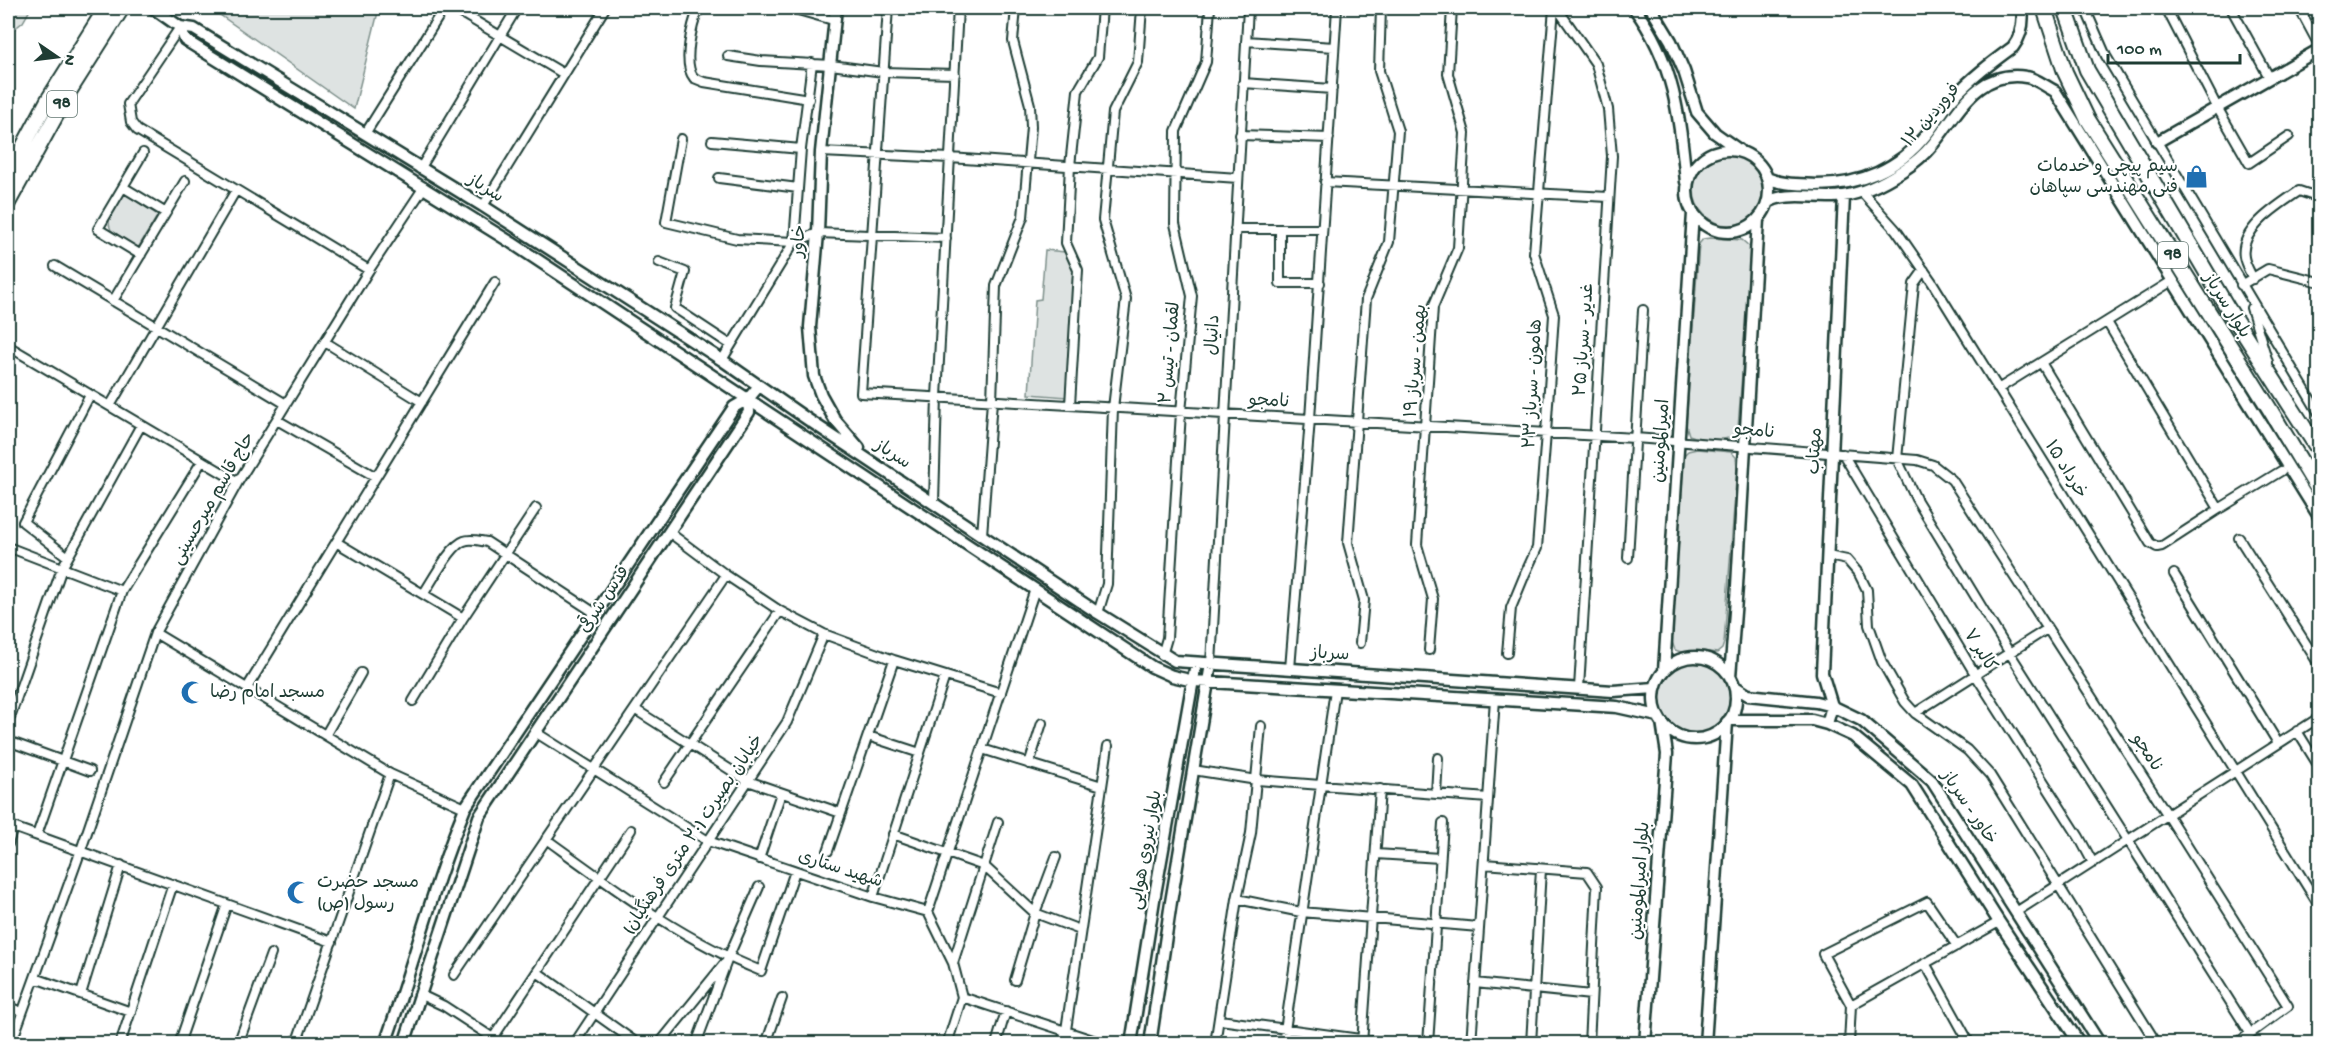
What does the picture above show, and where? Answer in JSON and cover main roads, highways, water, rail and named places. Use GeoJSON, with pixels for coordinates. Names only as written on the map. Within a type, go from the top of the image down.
{"type":"FeatureCollection","features":[{"type":"Feature","properties":{"kind":"highway","name":"98"},"geometry":{"type":"LineString","coordinates":[[8,175],[48,100],[106,8]]}},
{"type":"Feature","properties":{"kind":"highway","name":"98"},"geometry":{"type":"LineString","coordinates":[[8,203],[70,90],[122,8]]}},
{"type":"Feature","properties":{"kind":"highway","name":"بلوار سرباز"},"geometry":{"type":"LineString","coordinates":[[2044,8],[2066,72],[2087,118],[2224,336],[2319,494]]}},
{"type":"Feature","properties":{"kind":"highway","name":"بلوار سرباز"},"geometry":{"type":"LineString","coordinates":[[2065,8],[2086,70],[2319,452]]}},
{"type":"Feature","properties":{"kind":"highway"},"geometry":{"type":"LineString","coordinates":[[2275,419],[2282,421],[2288,419],[2292,410]]}},
{"type":"Feature","properties":{"kind":"highway"},"geometry":{"type":"LineString","coordinates":[[2287,439],[2292,429],[2303,427]]}},
{"type":"Feature","properties":{"kind":"place","name":"سیم پیچی و خدمات فنی مهندسی سپاهان"},"geometry":{"type":"Point","coordinates":[2196,177]}},
{"type":"Feature","properties":{"kind":"place","name":"مسجد امام رضا"},"geometry":{"type":"Point","coordinates":[192,693]}},
{"type":"Feature","properties":{"kind":"place","name":"مسجد حضرت رسول (ص)"},"geometry":{"type":"Point","coordinates":[299,893]}}]}
